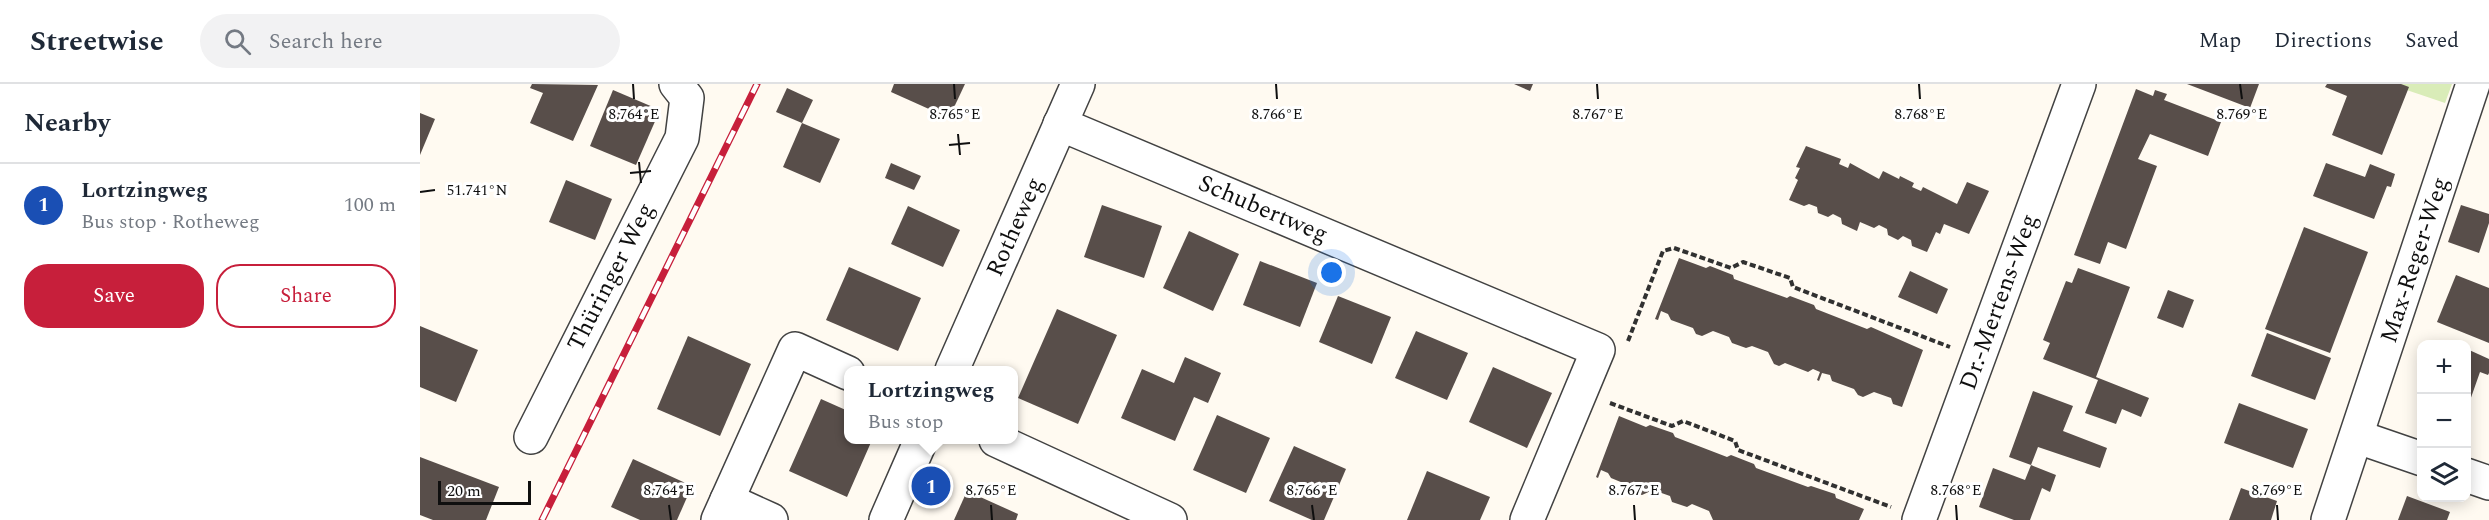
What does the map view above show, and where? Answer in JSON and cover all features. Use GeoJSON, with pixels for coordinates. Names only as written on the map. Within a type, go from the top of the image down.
{"type":"FeatureCollection","features":[{"type":"Feature","properties":{"kind":"street","name":"Thüringer Weg"},"geometry":{"type":"LineString","coordinates":[[531,437],[682,138],[687,98],[676,84]]}},
{"type":"Feature","properties":{"kind":"street","name":"Rotheweg"},"geometry":{"type":"LineString","coordinates":[[954,366],[1078,84]]}},
{"type":"Feature","properties":{"kind":"street","name":"Dr.-Mertens-Weg"},"geometry":{"type":"LineString","coordinates":[[1920,519],[2079,84]]}},
{"type":"Feature","properties":{"kind":"street","name":"Max-Reger-Weg"},"geometry":{"type":"LineString","coordinates":[[2328,520],[2358,437],[2473,84]]}},
{"type":"Feature","properties":{"kind":"street","name":"Schubertweg"},"geometry":{"type":"LineString","coordinates":[[1060,124],[1598,350]]}},
{"type":"Feature","properties":{"kind":"street"},"geometry":{"type":"LineString","coordinates":[[771,520],[722,510],[795,349],[844,371]]}},
{"type":"Feature","properties":{"kind":"street"},"geometry":{"type":"LineString","coordinates":[[1527,520],[1598,350]]}},
{"type":"Feature","properties":{"kind":"street"},"geometry":{"type":"LineString","coordinates":[[2358,437],[2417,458]]}},
{"type":"Feature","properties":{"kind":"street"},"geometry":{"type":"LineString","coordinates":[[886,520],[919,444]]}},
{"type":"Feature","properties":{"kind":"street"},"geometry":{"type":"LineString","coordinates":[[1005,444],[1170,520]]}},
{"type":"Feature","properties":{"kind":"street"},"geometry":{"type":"LineString","coordinates":[[2471,477],[2489,483]]}},
{"type":"Feature","properties":{"kind":"path"},"geometry":{"type":"LineString","coordinates":[[1598,350],[1626,345],[1663,251],[1674,248],[1731,268],[1743,262],[1790,278],[1793,287],[1979,358]]}},
{"type":"Feature","properties":{"kind":"path"},"geometry":{"type":"LineString","coordinates":[[1583,386],[1601,392],[1603,401],[1672,426],[1683,421],[1735,441],[1738,450],[1920,519]]}},
{"type":"Feature","properties":{"kind":"green space"},"geometry":{"type":"Polygon","coordinates":[[[2389,84],[2452,84],[2445,103],[2389,84]]]}},
{"type":"Feature","properties":{"kind":"building"},"geometry":{"type":"Polygon","coordinates":[[[532,84],[598,85],[573,141],[530,123],[543,93],[530,88],[532,84]]]}},
{"type":"Feature","properties":{"kind":"building"},"geometry":{"type":"Polygon","coordinates":[[[894,84],[965,84],[949,118],[891,92],[894,84]]]}},
{"type":"Feature","properties":{"kind":"building"},"geometry":{"type":"Polygon","coordinates":[[[1514,84],[1533,84],[1530,91],[1514,84]]]}},
{"type":"Feature","properties":{"kind":"building"},"geometry":{"type":"Polygon","coordinates":[[[2187,84],[2259,84],[2250,108],[2187,84]]]}},
{"type":"Feature","properties":{"kind":"building"},"geometry":{"type":"Polygon","coordinates":[[[2327,84],[2401,84],[2409,87],[2382,155],[2332,135],[2347,96],[2325,87],[2327,84]]]}},
{"type":"Feature","properties":{"kind":"building"},"geometry":{"type":"Polygon","coordinates":[[[787,88],[813,100],[802,123],[776,112],[787,88]]]}},
{"type":"Feature","properties":{"kind":"building"},"geometry":{"type":"Polygon","coordinates":[[[2136,89],[2153,96],[2155,90],[2167,94],[2164,100],[2221,122],[2208,156],[2150,134],[2138,159],[2157,166],[2126,249],[2108,242],[2100,264],[2074,255],[2136,89]]]}},
{"type":"Feature","properties":{"kind":"building"},"geometry":{"type":"Polygon","coordinates":[[[613,90],[660,110],[636,165],[590,146],[613,90]]]}},
{"type":"Feature","properties":{"kind":"building"},"geometry":{"type":"Polygon","coordinates":[[[420,113],[435,119],[420,155],[420,113]]]}},
{"type":"Feature","properties":{"kind":"building"},"geometry":{"type":"Polygon","coordinates":[[[802,123],[840,139],[820,183],[783,167],[802,123]]]}},
{"type":"Feature","properties":{"kind":"building"},"geometry":{"type":"Polygon","coordinates":[[[1806,146],[1841,159],[1839,164],[1848,168],[1850,163],[1879,179],[1883,171],[1899,179],[1900,176],[1914,183],[1912,187],[1921,191],[1923,187],[1957,204],[1967,182],[1989,191],[1969,234],[1944,224],[1940,234],[1936,232],[1927,252],[1912,246],[1911,240],[1903,236],[1898,240],[1888,235],[1887,229],[1879,225],[1874,228],[1860,222],[1857,231],[1842,224],[1841,218],[1833,214],[1828,217],[1818,213],[1817,207],[1809,204],[1804,206],[1789,200],[1798,180],[1795,178],[1800,168],[1796,167],[1806,146]]]}},
{"type":"Feature","properties":{"kind":"building"},"geometry":{"type":"Polygon","coordinates":[[[891,163],[921,176],[914,190],[885,178],[891,163]]]}},
{"type":"Feature","properties":{"kind":"building"},"geometry":{"type":"Polygon","coordinates":[[[2326,163],[2365,177],[2370,164],[2395,174],[2391,187],[2387,186],[2374,219],[2313,196],[2326,163]]]}},
{"type":"Feature","properties":{"kind":"building"},"geometry":{"type":"Polygon","coordinates":[[[566,180],[612,199],[595,240],[549,222],[566,180]]]}},
{"type":"Feature","properties":{"kind":"building"},"geometry":{"type":"Polygon","coordinates":[[[1102,205],[1162,226],[1144,278],[1084,257],[1102,205]]]}},
{"type":"Feature","properties":{"kind":"building"},"geometry":{"type":"Polygon","coordinates":[[[2461,205],[2489,214],[2489,223],[2479,253],[2448,242],[2461,205]]]}},
{"type":"Feature","properties":{"kind":"building"},"geometry":{"type":"Polygon","coordinates":[[[908,206],[960,230],[943,267],[891,244],[908,206]]]}},
{"type":"Feature","properties":{"kind":"building"},"geometry":{"type":"Polygon","coordinates":[[[2304,227],[2368,252],[2330,353],[2265,329],[2304,227]]]}},
{"type":"Feature","properties":{"kind":"building"},"geometry":{"type":"Polygon","coordinates":[[[1189,231],[1239,254],[1213,311],[1163,288],[1189,231]]]}},
{"type":"Feature","properties":{"kind":"building"},"geometry":{"type":"Polygon","coordinates":[[[1679,258],[1706,268],[1710,266],[1733,275],[1734,279],[1814,305],[1816,309],[1867,329],[1871,327],[1923,350],[1902,407],[1893,404],[1891,398],[1874,392],[1863,397],[1858,395],[1854,389],[1832,381],[1830,375],[1822,373],[1819,381],[1817,380],[1820,372],[1813,369],[1808,372],[1785,363],[1779,366],[1774,364],[1768,352],[1752,346],[1746,348],[1732,343],[1729,337],[1713,331],[1702,336],[1696,334],[1693,328],[1671,320],[1668,314],[1661,311],[1658,320],[1655,319],[1679,258]]]}},
{"type":"Feature","properties":{"kind":"building"},"geometry":{"type":"Polygon","coordinates":[[[1260,261],[1317,283],[1300,327],[1243,305],[1260,261]]]}},
{"type":"Feature","properties":{"kind":"building"},"geometry":{"type":"Polygon","coordinates":[[[849,267],[921,298],[898,351],[826,320],[849,267]]]}},
{"type":"Feature","properties":{"kind":"building"},"geometry":{"type":"Polygon","coordinates":[[[2078,268],[2130,287],[2096,377],[2149,398],[2141,417],[2122,409],[2116,424],[2085,413],[2098,380],[2043,359],[2050,343],[2043,340],[2066,281],[2072,283],[2078,268]]]}},
{"type":"Feature","properties":{"kind":"building"},"geometry":{"type":"Polygon","coordinates":[[[1910,271],[1948,289],[1937,314],[1898,297],[1910,271]]]}},
{"type":"Feature","properties":{"kind":"building"},"geometry":{"type":"Polygon","coordinates":[[[2456,275],[2489,288],[2489,343],[2437,322],[2456,275]]]}},
{"type":"Feature","properties":{"kind":"building"},"geometry":{"type":"Polygon","coordinates":[[[2168,290],[2194,300],[2183,328],[2157,318],[2168,290]]]}},
{"type":"Feature","properties":{"kind":"building"},"geometry":{"type":"Polygon","coordinates":[[[1338,296],[1391,317],[1372,364],[1319,342],[1338,296]]]}},
{"type":"Feature","properties":{"kind":"building"},"geometry":{"type":"Polygon","coordinates":[[[1057,309],[1117,335],[1078,424],[1018,398],[1057,309]]]}},
{"type":"Feature","properties":{"kind":"building"},"geometry":{"type":"Polygon","coordinates":[[[420,326],[478,350],[456,402],[420,387],[420,326]]]}},
{"type":"Feature","properties":{"kind":"building"},"geometry":{"type":"Polygon","coordinates":[[[1416,331],[1468,353],[1447,400],[1395,378],[1416,331]]]}},
{"type":"Feature","properties":{"kind":"building"},"geometry":{"type":"Polygon","coordinates":[[[2267,333],[2331,358],[2315,400],[2251,376],[2267,333]]]}},
{"type":"Feature","properties":{"kind":"building"},"geometry":{"type":"Polygon","coordinates":[[[688,336],[751,364],[720,436],[657,409],[688,336]]]}},
{"type":"Feature","properties":{"kind":"building"},"geometry":{"type":"Polygon","coordinates":[[[2471,351],[2489,359],[2488,375],[2480,372],[2471,398],[2471,351]]]}},
{"type":"Feature","properties":{"kind":"building"},"geometry":{"type":"Polygon","coordinates":[[[1185,357],[1221,373],[1208,403],[1194,397],[1175,441],[1121,418],[1142,369],[1174,383],[1185,357]]]}},
{"type":"Feature","properties":{"kind":"building"},"geometry":{"type":"Polygon","coordinates":[[[1493,367],[1552,393],[1527,448],[1469,422],[1493,367]]]}},
{"type":"Feature","properties":{"kind":"building"},"geometry":{"type":"Polygon","coordinates":[[[2033,391],[2073,406],[2063,431],[2107,448],[2100,468],[2038,447],[2031,465],[2009,457],[2033,391]]]}},
{"type":"Feature","properties":{"kind":"building"},"geometry":{"type":"Polygon","coordinates":[[[821,399],[844,409],[844,444],[870,444],[847,497],[789,471],[821,399]]]}},
{"type":"Feature","properties":{"kind":"building"},"geometry":{"type":"Polygon","coordinates":[[[2239,403],[2308,429],[2293,468],[2224,443],[2239,403]]]}},
{"type":"Feature","properties":{"kind":"building"},"geometry":{"type":"Polygon","coordinates":[[[1217,415],[1270,438],[1246,493],[1193,470],[1217,415]]]}},
{"type":"Feature","properties":{"kind":"building"},"geometry":{"type":"Polygon","coordinates":[[[1619,416],[1646,427],[1650,425],[1673,433],[1675,437],[1727,457],[1731,455],[1754,464],[1756,468],[1808,487],[1835,494],[1836,498],[1864,509],[1859,520],[1713,520],[1709,511],[1692,504],[1687,507],[1672,502],[1670,496],[1653,490],[1642,495],[1636,493],[1633,487],[1611,478],[1608,473],[1601,470],[1598,478],[1596,477],[1619,416]]]}},
{"type":"Feature","properties":{"kind":"building"},"geometry":{"type":"Polygon","coordinates":[[[1294,446],[1346,469],[1324,520],[1312,520],[1269,501],[1294,446]]]}},
{"type":"Feature","properties":{"kind":"building"},"geometry":{"type":"Polygon","coordinates":[[[420,457],[499,487],[486,520],[433,520],[420,515],[420,457]]]}},
{"type":"Feature","properties":{"kind":"building"},"geometry":{"type":"Polygon","coordinates":[[[633,459],[692,486],[677,520],[640,520],[611,507],[633,459]]]}},
{"type":"Feature","properties":{"kind":"building"},"geometry":{"type":"Polygon","coordinates":[[[2031,465],[2056,475],[2050,492],[2042,488],[2030,520],[2014,520],[1979,507],[1993,468],[2025,480],[2031,465]]]}},
{"type":"Feature","properties":{"kind":"building"},"geometry":{"type":"Polygon","coordinates":[[[1427,471],[1490,497],[1480,520],[1407,520],[1427,471]]]}},
{"type":"Feature","properties":{"kind":"building"},"geometry":{"type":"Polygon","coordinates":[[[2241,488],[2277,501],[2271,520],[2229,520],[2241,488]]]}},
{"type":"Feature","properties":{"kind":"building"},"geometry":{"type":"Polygon","coordinates":[[[967,491],[1018,514],[1016,520],[954,520],[967,491]]]}},
{"type":"Feature","properties":{"kind":"building"},"geometry":{"type":"Polygon","coordinates":[[[2407,496],[2417,500],[2417,502],[2450,512],[2447,520],[2398,520],[2407,496]]]}},
{"type":"Feature","properties":{"kind":"railway"},"geometry":{"type":"LineString","coordinates":[[542,520],[757,84]]}},
{"type":"Feature","properties":{"kind":"place","name":"Lortzingweg"},"geometry":{"type":"Point","coordinates":[931,486]}}]}
